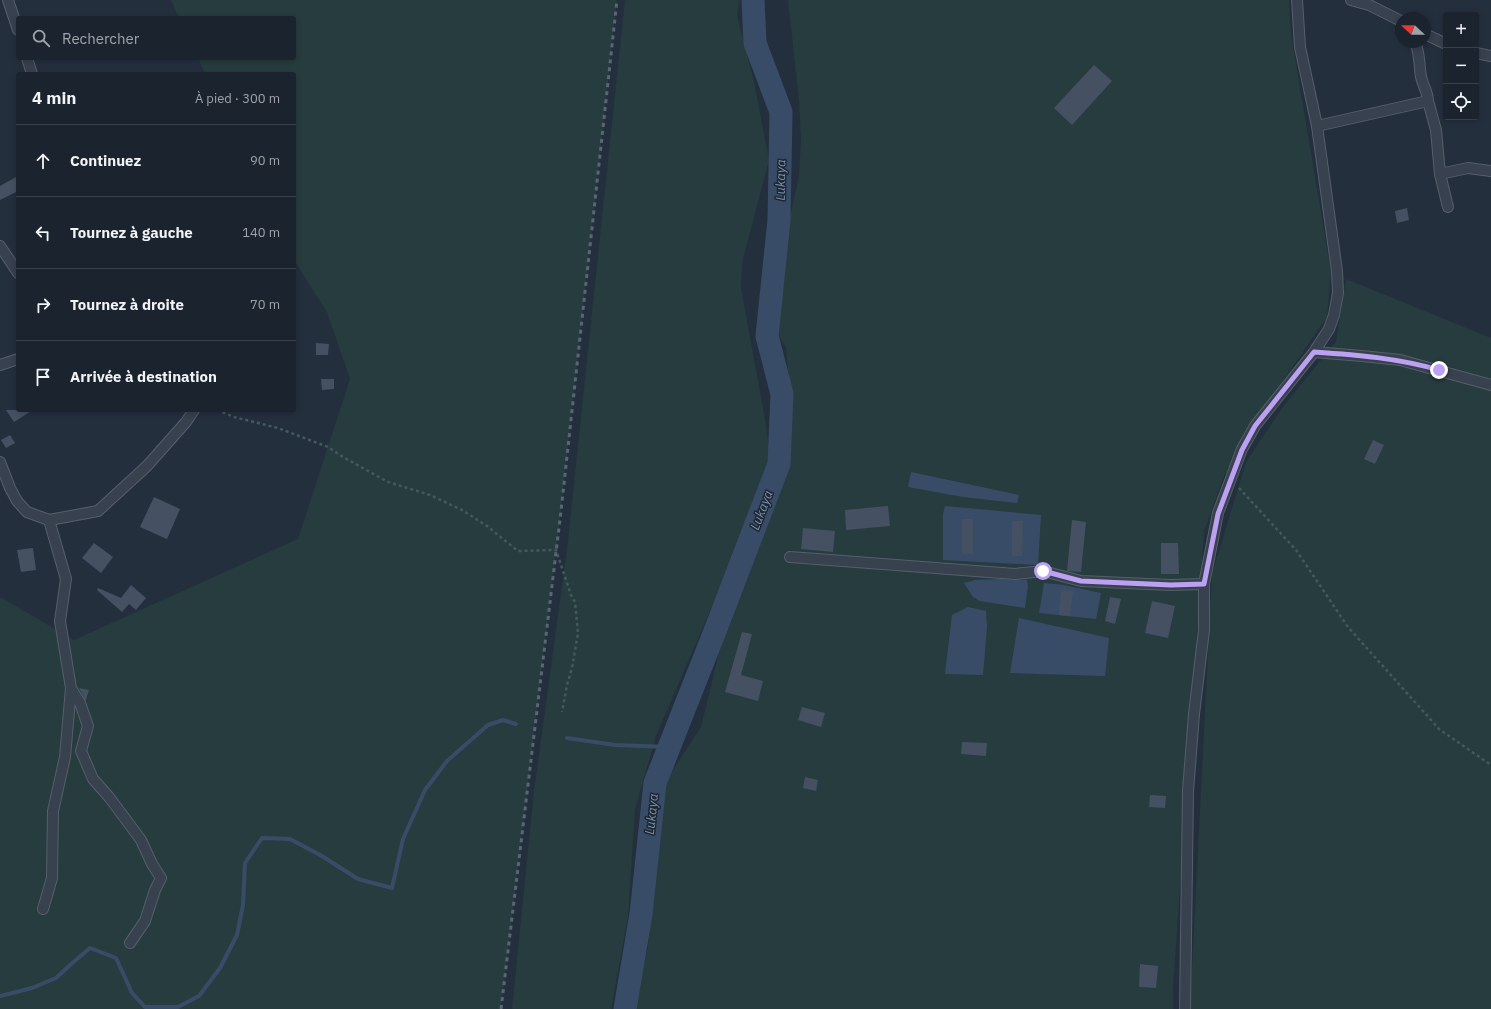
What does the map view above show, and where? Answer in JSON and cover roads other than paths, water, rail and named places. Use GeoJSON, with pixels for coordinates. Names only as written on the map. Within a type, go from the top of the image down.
{"type":"FeatureCollection","features":[{"type":"Feature","properties":{"kind":"street"},"geometry":{"type":"LineString","coordinates":[[8,0],[16,24]]}},
{"type":"Feature","properties":{"kind":"street"},"geometry":{"type":"LineString","coordinates":[[1185,1009],[1188,791],[1194,714],[1204,630],[1204,584],[1218,514],[1242,450],[1255,426],[1314,352],[1329,329],[1334,315],[1338,292],[1317,126],[1300,47],[1297,0]]}},
{"type":"Feature","properties":{"kind":"street"},"geometry":{"type":"LineString","coordinates":[[1351,0],[1369,5],[1395,18]]}},
{"type":"Feature","properties":{"kind":"street"},"geometry":{"type":"LineString","coordinates":[[1431,37],[1443,43]]}},
{"type":"Feature","properties":{"kind":"street"},"geometry":{"type":"LineString","coordinates":[[1417,48],[1422,79],[1428,95],[1428,101],[1436,130],[1440,174],[1448,208]]}},
{"type":"Feature","properties":{"kind":"street"},"geometry":{"type":"LineString","coordinates":[[1479,54],[1491,56]]}},
{"type":"Feature","properties":{"kind":"street"},"geometry":{"type":"LineString","coordinates":[[28,60],[32,72]]}},
{"type":"Feature","properties":{"kind":"street"},"geometry":{"type":"LineString","coordinates":[[1317,126],[1428,101]]}},
{"type":"Feature","properties":{"kind":"street"},"geometry":{"type":"LineString","coordinates":[[1440,174],[1468,168],[1491,171]]}},
{"type":"Feature","properties":{"kind":"street"},"geometry":{"type":"LineString","coordinates":[[0,246],[16,270]]}},
{"type":"Feature","properties":{"kind":"street"},"geometry":{"type":"LineString","coordinates":[[1314,352],[1400,360],[1491,385]]}},
{"type":"Feature","properties":{"kind":"street"},"geometry":{"type":"LineString","coordinates":[[0,365],[16,360]]}},
{"type":"Feature","properties":{"kind":"street"},"geometry":{"type":"LineString","coordinates":[[0,462],[10,488],[17,501],[27,512],[49,520],[98,511],[147,466],[186,422],[193,412]]}},
{"type":"Feature","properties":{"kind":"street"},"geometry":{"type":"LineString","coordinates":[[43,909],[52,878],[53,811],[65,757],[71,688],[60,621],[66,579],[49,520]]}},
{"type":"Feature","properties":{"kind":"street"},"geometry":{"type":"LineString","coordinates":[[790,557],[1015,574],[1043,571],[1081,581],[1171,585],[1204,584]]}},
{"type":"Feature","properties":{"kind":"street"},"geometry":{"type":"LineString","coordinates":[[71,688],[80,703],[88,726],[81,751],[93,780],[109,797],[141,840],[152,864],[161,878],[155,890],[145,921],[130,943]]}},
{"type":"Feature","properties":{"kind":"water"},"geometry":{"type":"Polygon","coordinates":[[[911,472],[1019,495],[1017,503],[963,497],[908,487],[911,472]]]}},
{"type":"Feature","properties":{"kind":"water"},"geometry":{"type":"Polygon","coordinates":[[[945,506],[1041,515],[1038,565],[943,560],[943,514],[945,506]]]}},
{"type":"Feature","properties":{"kind":"water"},"geometry":{"type":"Polygon","coordinates":[[[975,580],[1027,580],[1028,586],[1025,608],[980,601],[973,597],[964,583],[975,580]]]}},
{"type":"Feature","properties":{"kind":"water"},"geometry":{"type":"Polygon","coordinates":[[[1044,583],[1064,585],[1101,593],[1096,619],[1039,613],[1044,583]]]}},
{"type":"Feature","properties":{"kind":"water"},"geometry":{"type":"Polygon","coordinates":[[[968,607],[986,611],[987,627],[983,675],[945,674],[952,615],[968,607]]]}},
{"type":"Feature","properties":{"kind":"water"},"geometry":{"type":"Polygon","coordinates":[[[1019,618],[1109,638],[1105,676],[1010,673],[1019,618]]]}},
{"type":"Feature","properties":{"kind":"waterway","name":"Lukaya"},"geometry":{"type":"LineString","coordinates":[[625,1009],[641,914],[655,783],[779,464],[782,394],[767,336],[779,220],[781,112],[755,43],[753,0]]}},
{"type":"Feature","properties":{"kind":"waterway"},"geometry":{"type":"LineString","coordinates":[[0,996],[32,988],[56,978],[90,948],[116,958],[132,993],[145,1007],[178,1007],[199,996],[220,968],[237,935],[243,905],[245,863],[262,838],[290,839],[322,856],[358,879],[392,888],[403,839],[425,790],[447,761],[488,725],[503,720],[516,724]]}},
{"type":"Feature","properties":{"kind":"waterway"},"geometry":{"type":"LineString","coordinates":[[567,738],[615,745],[669,747]]}},
{"type":"Feature","properties":{"kind":"railway"},"geometry":{"type":"LineString","coordinates":[[501,1009],[561,511],[617,0]]}}]}
